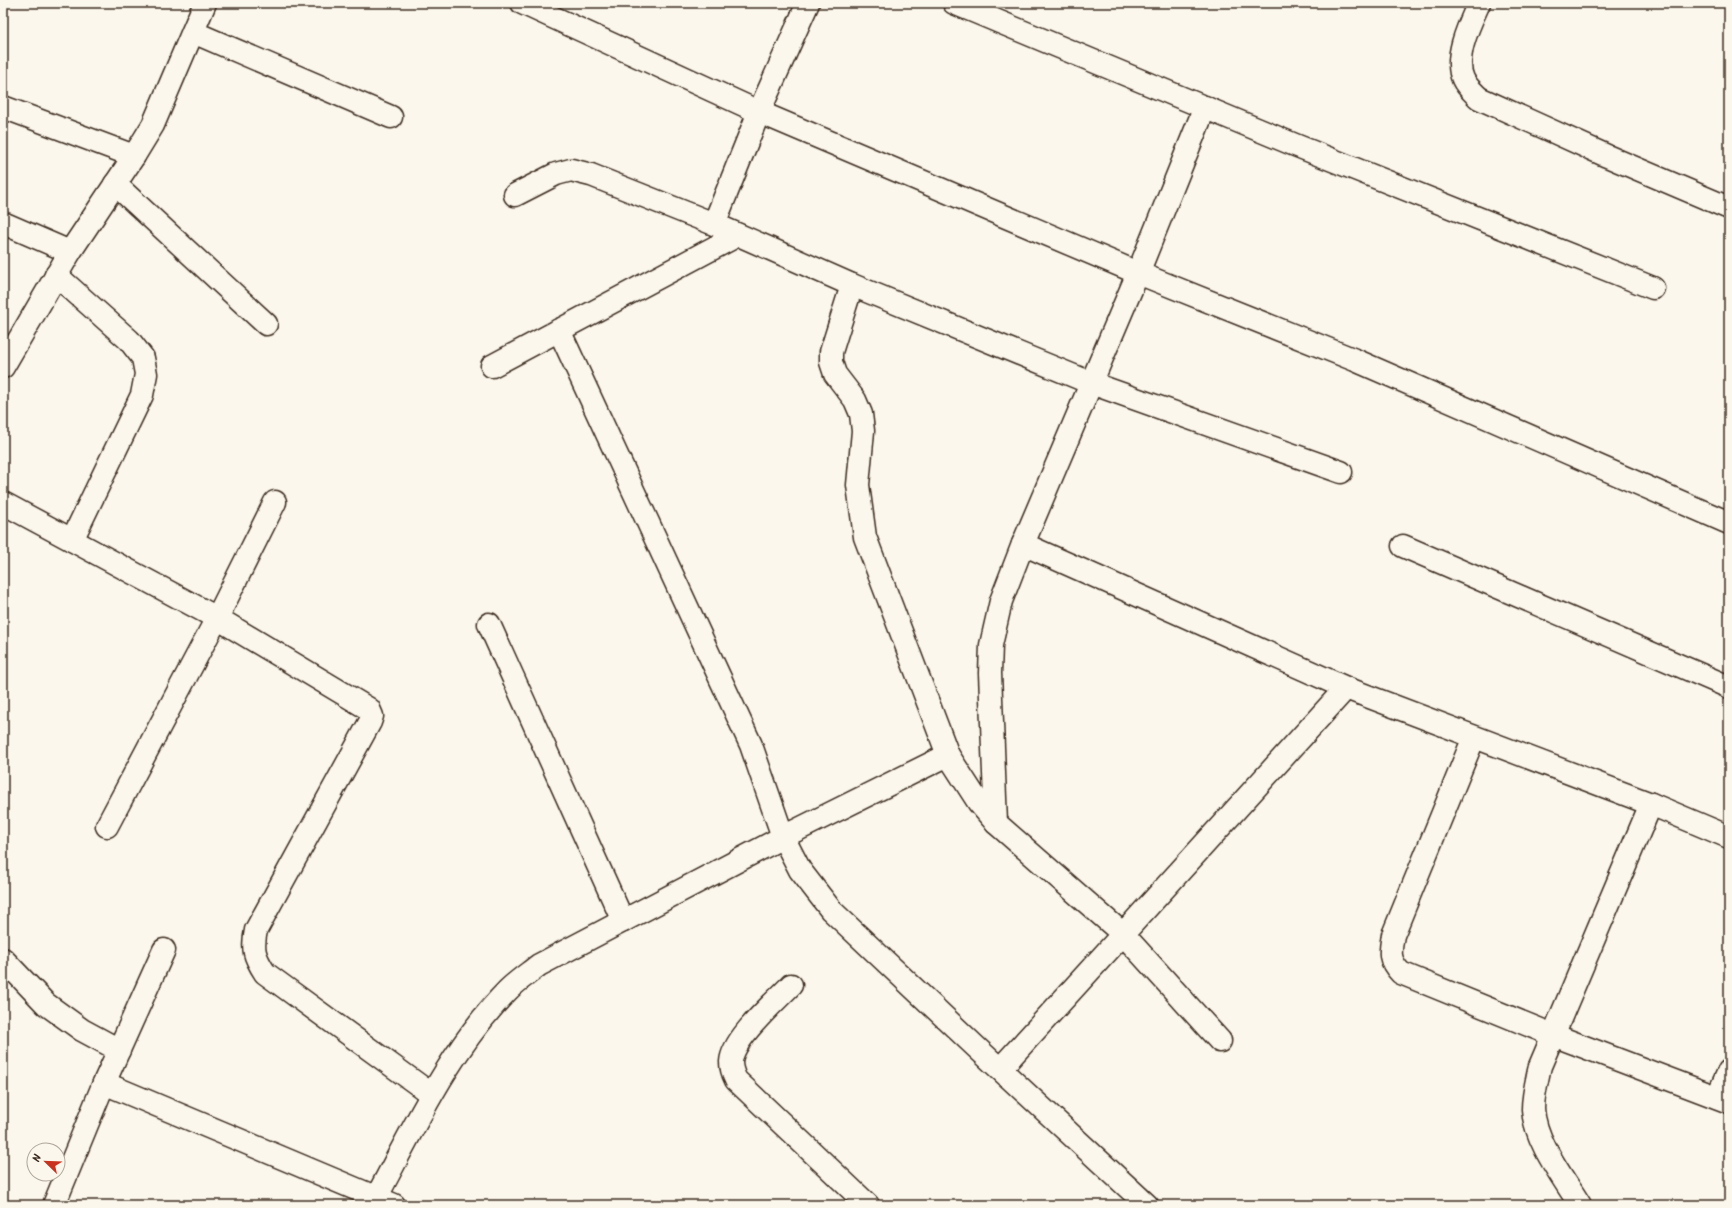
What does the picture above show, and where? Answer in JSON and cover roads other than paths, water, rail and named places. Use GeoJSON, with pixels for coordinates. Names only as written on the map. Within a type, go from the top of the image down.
{"type":"FeatureCollection","features":[{"type":"Feature","properties":{"kind":"street"},"geometry":{"type":"LineString","coordinates":[[3,367],[10,337],[56,275],[153,125],[205,3]]}},
{"type":"Feature","properties":{"kind":"street"},"geometry":{"type":"LineString","coordinates":[[522,3],[759,112],[1138,273],[1355,360],[1729,523]]}},
{"type":"Feature","properties":{"kind":"street"},"geometry":{"type":"LineString","coordinates":[[714,224],[759,112],[808,3]]}},
{"type":"Feature","properties":{"kind":"street"},"geometry":{"type":"LineString","coordinates":[[954,3],[1205,107],[1653,288]]}},
{"type":"Feature","properties":{"kind":"street"},"geometry":{"type":"LineString","coordinates":[[1479,3],[1465,37],[1460,69],[1462,78],[1468,87],[1479,98],[1607,156],[1729,208]]}},
{"type":"Feature","properties":{"kind":"street"},"geometry":{"type":"LineString","coordinates":[[193,32],[390,117]]}},
{"type":"Feature","properties":{"kind":"street"},"geometry":{"type":"LineString","coordinates":[[3,107],[134,156]]}},
{"type":"Feature","properties":{"kind":"street"},"geometry":{"type":"LineString","coordinates":[[996,823],[990,673],[991,645],[1001,601],[1023,544],[1138,273],[1205,107]]}},
{"type":"Feature","properties":{"kind":"street"},"geometry":{"type":"LineString","coordinates":[[515,196],[556,174],[571,170],[591,175],[714,224],[852,285],[1091,383],[1341,472]]}},
{"type":"Feature","properties":{"kind":"street"},"geometry":{"type":"LineString","coordinates":[[115,184],[266,324]]}},
{"type":"Feature","properties":{"kind":"street"},"geometry":{"type":"LineString","coordinates":[[3,223],[70,252]]}},
{"type":"Feature","properties":{"kind":"street"},"geometry":{"type":"LineString","coordinates":[[492,366],[738,235]]}},
{"type":"Feature","properties":{"kind":"street"},"geometry":{"type":"LineString","coordinates":[[56,275],[130,340],[143,358],[146,374],[142,395],[72,540]]}},
{"type":"Feature","properties":{"kind":"street"},"geometry":{"type":"LineString","coordinates":[[852,285],[831,352],[831,362],[835,374],[855,400],[861,414],[863,431],[858,485],[865,537],[948,755],[978,803],[996,823],[1124,934],[1220,1041]]}},
{"type":"Feature","properties":{"kind":"street"},"geometry":{"type":"LineString","coordinates":[[559,330],[751,745],[784,837],[800,870],[831,910],[1147,1205]]}},
{"type":"Feature","properties":{"kind":"street"},"geometry":{"type":"LineString","coordinates":[[107,826],[217,618],[275,502]]}},
{"type":"Feature","properties":{"kind":"street"},"geometry":{"type":"LineString","coordinates":[[3,503],[217,618],[369,709],[372,716],[370,722],[256,930],[253,945],[256,960],[265,973],[431,1094]]}},
{"type":"Feature","properties":{"kind":"street"},"geometry":{"type":"LineString","coordinates":[[1023,544],[1346,688],[1651,804],[1729,837]]}},
{"type":"Feature","properties":{"kind":"street"},"geometry":{"type":"LineString","coordinates":[[1403,546],[1729,687]]}},
{"type":"Feature","properties":{"kind":"street"},"geometry":{"type":"LineString","coordinates":[[488,624],[623,921]]}},
{"type":"Feature","properties":{"kind":"street"},"geometry":{"type":"LineString","coordinates":[[1000,1069],[1346,688]]}},
{"type":"Feature","properties":{"kind":"street"},"geometry":{"type":"LineString","coordinates":[[1474,737],[1394,935],[1390,952],[1393,965],[1401,973],[1553,1035],[1723,1099],[1729,1071]]}},
{"type":"Feature","properties":{"kind":"street"},"geometry":{"type":"LineString","coordinates":[[104,1083],[385,1202],[431,1094],[482,1018],[509,988],[539,965],[784,837],[948,755]]}},
{"type":"Feature","properties":{"kind":"street"},"geometry":{"type":"LineString","coordinates":[[1580,1205],[1539,1138],[1533,1110],[1535,1088],[1540,1066],[1651,804]]}},
{"type":"Feature","properties":{"kind":"street"},"geometry":{"type":"LineString","coordinates":[[54,1205],[104,1083],[164,950]]}},
{"type":"Feature","properties":{"kind":"street"},"geometry":{"type":"LineString","coordinates":[[3,959],[46,1004],[82,1030],[119,1050]]}},
{"type":"Feature","properties":{"kind":"street"},"geometry":{"type":"LineString","coordinates":[[791,985],[740,1039],[735,1048],[731,1062],[732,1072],[736,1080],[868,1205]]}}]}
